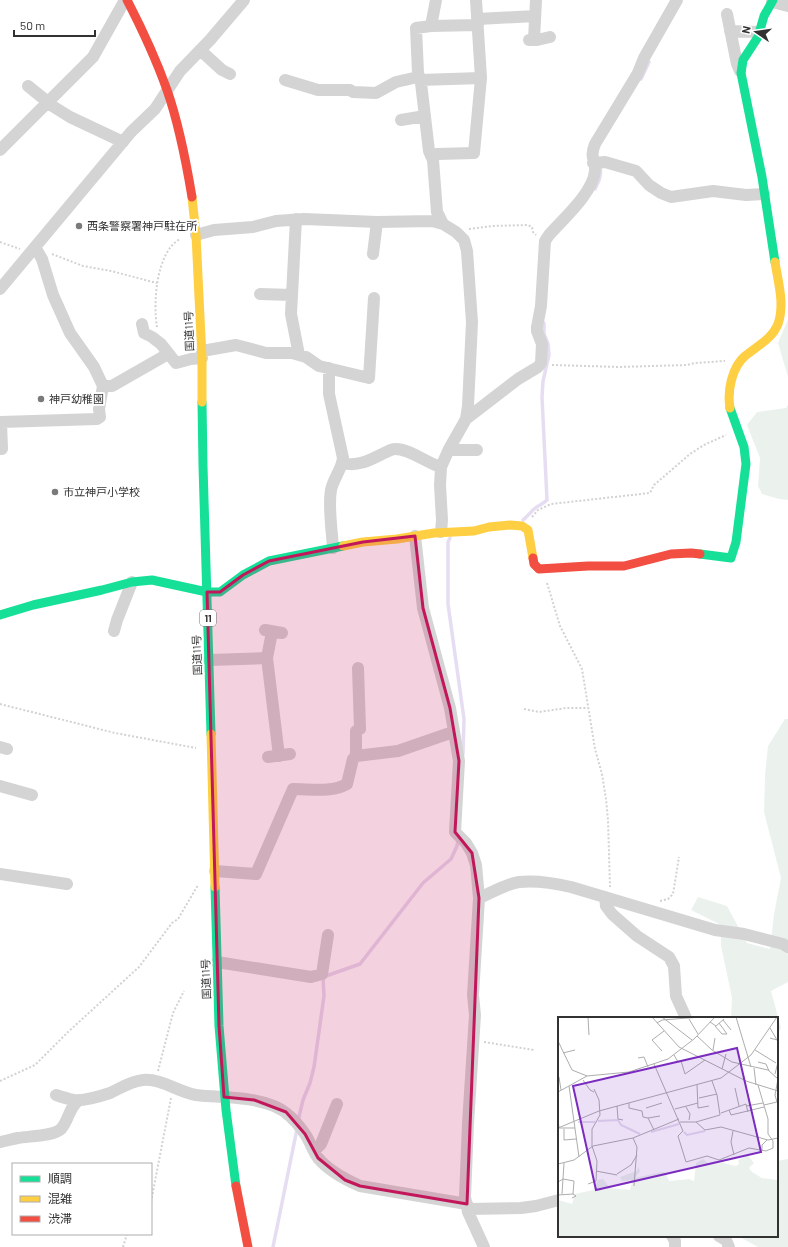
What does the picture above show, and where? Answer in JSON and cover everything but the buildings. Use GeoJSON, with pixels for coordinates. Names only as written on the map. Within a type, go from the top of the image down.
{"type":"FeatureCollection","features":[{"type":"Feature","properties":{"kind":"main road","name":"国道11号"},"geometry":{"type":"LineString","coordinates":[[126,0],[144,33],[167,90],[186,161],[196,235],[202,354],[203,466],[219,1026],[224,1097],[235,1180],[248,1247]]}},
{"type":"Feature","properties":{"kind":"main road"},"geometry":{"type":"LineString","coordinates":[[0,615],[33,605],[132,582],[152,580],[207,592],[220,592],[242,575],[269,561],[363,542],[397,539],[441,532],[474,532],[510,525],[522,526],[528,530],[534,564],[539,569],[588,566],[624,566],[671,554],[691,553],[731,558],[734,552],[746,476],[746,464],[744,447],[736,426],[729,392],[734,373],[741,359],[771,336],[778,324],[781,311],[781,301],[764,194],[741,73],[743,60],[758,37],[764,16],[772,1]]}},
{"type":"Feature","properties":{"kind":"street"},"geometry":{"type":"LineString","coordinates":[[0,150],[93,58],[126,0]]}},
{"type":"Feature","properties":{"kind":"street"},"geometry":{"type":"LineString","coordinates":[[0,289],[123,142],[155,108],[180,71],[244,0]]}},
{"type":"Feature","properties":{"kind":"street"},"geometry":{"type":"LineString","coordinates":[[431,26],[436,0]]}},
{"type":"Feature","properties":{"kind":"street"},"geometry":{"type":"LineString","coordinates":[[431,156],[437,154],[474,153],[481,78],[476,0]]}},
{"type":"Feature","properties":{"kind":"street"},"geometry":{"type":"LineString","coordinates":[[536,0],[532,40],[550,37]]}},
{"type":"Feature","properties":{"kind":"street"},"geometry":{"type":"LineString","coordinates":[[441,532],[441,467],[466,418],[518,379],[538,367],[541,363],[542,344],[537,327],[541,306],[545,241],[578,203],[591,185],[595,170],[592,156],[595,144],[638,73],[644,58],[676,0]]}},
{"type":"Feature","properties":{"kind":"street"},"geometry":{"type":"LineString","coordinates":[[772,1],[788,6]]}},
{"type":"Feature","properties":{"kind":"street"},"geometry":{"type":"LineString","coordinates":[[727,14],[737,64],[741,73]]}},
{"type":"Feature","properties":{"kind":"street"},"geometry":{"type":"LineString","coordinates":[[443,224],[437,212],[433,160],[429,151],[419,78],[416,28],[535,16]]}},
{"type":"Feature","properties":{"kind":"street"},"geometry":{"type":"LineString","coordinates":[[730,31],[759,32]]}},
{"type":"Feature","properties":{"kind":"street"},"geometry":{"type":"LineString","coordinates":[[200,50],[222,70],[230,74]]}},
{"type":"Feature","properties":{"kind":"street"},"geometry":{"type":"LineString","coordinates":[[284,80],[318,90],[350,90],[353,92],[376,93],[396,82],[419,78],[481,78]]}},
{"type":"Feature","properties":{"kind":"street"},"geometry":{"type":"LineString","coordinates":[[28,86],[70,117],[123,142]]}},
{"type":"Feature","properties":{"kind":"street"},"geometry":{"type":"LineString","coordinates":[[401,120],[425,116]]}},
{"type":"Feature","properties":{"kind":"street"},"geometry":{"type":"LineString","coordinates":[[593,163],[605,162],[636,171],[649,184],[661,193],[670,197],[713,191],[746,195],[764,194]]}},
{"type":"Feature","properties":{"kind":"street"},"geometry":{"type":"LineString","coordinates":[[196,235],[214,230],[253,227],[276,221],[296,219],[377,222],[432,221],[443,224],[464,240],[467,251],[472,322],[466,418]]}},
{"type":"Feature","properties":{"kind":"street"},"geometry":{"type":"LineString","coordinates":[[296,219],[291,314],[299,355]]}},
{"type":"Feature","properties":{"kind":"street"},"geometry":{"type":"LineString","coordinates":[[373,254],[377,222]]}},
{"type":"Feature","properties":{"kind":"street"},"geometry":{"type":"LineString","coordinates":[[0,449],[2,449],[1,422],[97,419],[100,417],[99,409],[103,386],[94,367],[70,333],[53,295],[42,259],[33,250]]}},
{"type":"Feature","properties":{"kind":"street"},"geometry":{"type":"LineString","coordinates":[[260,294],[292,295]]}},
{"type":"Feature","properties":{"kind":"street"},"geometry":{"type":"LineString","coordinates":[[142,324],[144,333],[161,344],[176,364],[202,354],[236,345],[266,353],[292,353],[306,358],[319,366],[369,378],[374,298]]}},
{"type":"Feature","properties":{"kind":"street"},"geometry":{"type":"LineString","coordinates":[[103,386],[112,386],[168,354]]}},
{"type":"Feature","properties":{"kind":"street"},"geometry":{"type":"LineString","coordinates":[[329,368],[329,394],[343,458],[331,490],[330,500],[333,548]]}},
{"type":"Feature","properties":{"kind":"street"},"geometry":{"type":"LineString","coordinates":[[342,463],[350,465],[368,462],[393,448],[402,450],[441,467]]}},
{"type":"Feature","properties":{"kind":"street"},"geometry":{"type":"LineString","coordinates":[[449,449],[477,450]]}},
{"type":"Feature","properties":{"kind":"street"},"geometry":{"type":"LineString","coordinates":[[415,536],[423,608],[450,708],[459,761],[455,832],[466,843],[472,852],[476,865],[479,898],[473,995],[475,1015],[474,1041],[468,1124],[465,1198],[473,1223],[484,1247]]}},
{"type":"Feature","properties":{"kind":"street"},"geometry":{"type":"LineString","coordinates":[[114,631],[132,582]]}},
{"type":"Feature","properties":{"kind":"street"},"geometry":{"type":"LineString","coordinates":[[273,632],[267,658],[278,702],[279,756]]}},
{"type":"Feature","properties":{"kind":"street"},"geometry":{"type":"LineString","coordinates":[[209,660],[267,658]]}},
{"type":"Feature","properties":{"kind":"street"},"geometry":{"type":"LineString","coordinates":[[215,871],[256,874],[293,789],[330,790],[340,788],[347,784],[353,759],[356,756],[356,731],[360,730],[358,668]]}},
{"type":"Feature","properties":{"kind":"street"},"geometry":{"type":"LineString","coordinates":[[356,756],[398,751],[453,732]]}},
{"type":"Feature","properties":{"kind":"street"},"geometry":{"type":"LineString","coordinates":[[0,786],[32,795]]}},
{"type":"Feature","properties":{"kind":"street"},"geometry":{"type":"LineString","coordinates":[[0,874],[67,884]]}},
{"type":"Feature","properties":{"kind":"street"},"geometry":{"type":"LineString","coordinates":[[479,898],[518,883],[533,881],[549,882],[572,887],[708,928],[744,934],[783,944],[788,947]]}},
{"type":"Feature","properties":{"kind":"street"},"geometry":{"type":"LineString","coordinates":[[607,898],[606,906],[612,914],[637,936],[669,957],[674,966],[676,996],[686,1017]]}},
{"type":"Feature","properties":{"kind":"street"},"geometry":{"type":"LineString","coordinates":[[217,962],[311,977],[322,974],[328,935]]}},
{"type":"Feature","properties":{"kind":"street"},"geometry":{"type":"LineString","coordinates":[[56,1095],[73,1100],[79,1100],[99,1096],[135,1081],[146,1080],[156,1081],[195,1095],[254,1100],[286,1112],[305,1134],[318,1158],[332,1171],[345,1180],[360,1186],[467,1206],[521,1208],[558,1200]]}},
{"type":"Feature","properties":{"kind":"street"},"geometry":{"type":"LineString","coordinates":[[0,1142],[55,1133],[62,1127],[74,1103],[79,1100]]}},
{"type":"Feature","properties":{"kind":"street"},"geometry":{"type":"LineString","coordinates":[[314,1151],[321,1144],[337,1104]]}},
{"type":"Feature","properties":{"kind":"street"},"geometry":{"type":"LineString","coordinates":[[673,1237],[675,1241],[675,1247]]}},
{"type":"Feature","properties":{"kind":"street"},"geometry":{"type":"LineString","coordinates":[[721,1237],[726,1240],[729,1247]]}},
{"type":"Feature","properties":{"kind":"path"},"geometry":{"type":"LineString","coordinates":[[460,236],[467,229],[492,226],[528,225],[532,227],[533,232],[537,236],[545,241]]}},
{"type":"Feature","properties":{"kind":"path"},"geometry":{"type":"LineString","coordinates":[[161,344],[156,321],[156,283],[168,249],[181,238],[196,235]]}},
{"type":"Feature","properties":{"kind":"path"},"geometry":{"type":"LineString","coordinates":[[0,242],[33,250],[83,266],[111,270],[156,283]]}},
{"type":"Feature","properties":{"kind":"path"},"geometry":{"type":"LineString","coordinates":[[541,363],[551,365],[619,367],[687,365],[741,359]]}},
{"type":"Feature","properties":{"kind":"path"},"geometry":{"type":"LineString","coordinates":[[526,529],[534,514],[538,510],[551,504],[650,493],[654,485],[690,454],[730,432],[736,426]]}},
{"type":"Feature","properties":{"kind":"path"},"geometry":{"type":"LineString","coordinates":[[543,568],[558,621],[582,669],[595,749],[602,774],[606,799],[608,820],[607,898]]}},
{"type":"Feature","properties":{"kind":"path"},"geometry":{"type":"LineString","coordinates":[[0,704],[115,733],[211,750]]}},
{"type":"Feature","properties":{"kind":"path"},"geometry":{"type":"LineString","coordinates":[[524,709],[538,712],[566,708],[588,708]]}},
{"type":"Feature","properties":{"kind":"path"},"geometry":{"type":"LineString","coordinates":[[655,902],[668,899],[673,894],[679,857]]}},
{"type":"Feature","properties":{"kind":"path"},"geometry":{"type":"LineString","coordinates":[[0,1081],[35,1065],[68,1032],[134,972],[172,923],[178,919],[200,882]]}},
{"type":"Feature","properties":{"kind":"path"},"geometry":{"type":"LineString","coordinates":[[156,1081],[173,1013],[184,991]]}},
{"type":"Feature","properties":{"kind":"path"},"geometry":{"type":"LineString","coordinates":[[474,1041],[534,1050]]}},
{"type":"Feature","properties":{"kind":"path"},"geometry":{"type":"LineString","coordinates":[[152,1197],[173,1088]]}},
{"type":"Feature","properties":{"kind":"path"},"geometry":{"type":"LineString","coordinates":[[122,1247],[127,1235]]}},
{"type":"Feature","properties":{"kind":"highlighted area"},"geometry":{"type":"Polygon","coordinates":[[[415,536],[423,608],[450,708],[459,761],[455,832],[472,853],[479,898],[467,1204],[360,1186],[345,1180],[318,1158],[305,1134],[286,1112],[254,1100],[224,1097],[219,1026],[207,592],[220,592],[243,575],[269,561],[363,542],[415,536]]]}},
{"type":"Feature","properties":{"kind":"shaded area"},"geometry":{"type":"Polygon","coordinates":[[[788,319],[788,377],[778,343],[788,319]]]}},
{"type":"Feature","properties":{"kind":"shaded area"},"geometry":{"type":"Polygon","coordinates":[[[788,405],[788,500],[762,494],[758,486],[760,458],[747,425],[757,412],[786,408],[788,405]]]}},
{"type":"Feature","properties":{"kind":"shaded area"},"geometry":{"type":"Polygon","coordinates":[[[785,719],[788,719],[788,982],[771,991],[781,1028],[778,1033],[778,1017],[731,1017],[732,998],[721,946],[721,925],[691,910],[698,897],[727,906],[747,943],[770,949],[774,914],[781,878],[764,812],[765,775],[768,746],[785,719]]]}},
{"type":"Feature","properties":{"kind":"shaded area"},"geometry":{"type":"Polygon","coordinates":[[[788,1159],[788,1247],[758,1247],[740,1237],[778,1237],[778,1161],[788,1159]]]}},
{"type":"Feature","properties":{"kind":"waterway"},"geometry":{"type":"LineString","coordinates":[[641,79],[649,62]]}},
{"type":"Feature","properties":{"kind":"waterway"},"geometry":{"type":"LineString","coordinates":[[595,189],[599,181],[600,166]]}},
{"type":"Feature","properties":{"kind":"waterway"},"geometry":{"type":"LineString","coordinates":[[523,520],[547,500],[542,397],[543,381],[549,355],[548,344],[544,334],[544,323]]}},
{"type":"Feature","properties":{"kind":"waterway"},"geometry":{"type":"LineString","coordinates":[[450,538],[448,542],[448,604],[464,719],[463,754]]}},
{"type":"Feature","properties":{"kind":"waterway"},"geometry":{"type":"LineString","coordinates":[[298,1121],[314,1067],[324,996],[323,977],[360,964],[423,883],[451,859],[458,840]]}},
{"type":"Feature","properties":{"kind":"waterway"},"geometry":{"type":"LineString","coordinates":[[273,1247],[297,1129]]}},
{"type":"Feature","properties":{"kind":"traffic: fast"},"geometry":{"type":"LineString","coordinates":[[773,0],[764,16],[758,37],[743,60],[741,73],[762,177],[775,262]]}},
{"type":"Feature","properties":{"kind":"traffic: fast"},"geometry":{"type":"LineString","coordinates":[[202,402],[211,734]]}},
{"type":"Feature","properties":{"kind":"traffic: fast"},"geometry":{"type":"LineString","coordinates":[[700,554],[731,558],[736,542],[746,464],[744,447],[730,408]]}},
{"type":"Feature","properties":{"kind":"traffic: fast"},"geometry":{"type":"LineString","coordinates":[[0,615],[33,605],[132,582],[152,580],[207,592],[220,592],[243,575],[269,561],[343,546]]}},
{"type":"Feature","properties":{"kind":"traffic: fast"},"geometry":{"type":"LineString","coordinates":[[215,887],[219,1026],[226,1110],[236,1186]]}},
{"type":"Feature","properties":{"kind":"traffic: slow"},"geometry":{"type":"LineString","coordinates":[[192,197],[196,235],[202,358],[202,402]]}},
{"type":"Feature","properties":{"kind":"traffic: slow"},"geometry":{"type":"LineString","coordinates":[[730,408],[730,387],[737,366],[745,356],[772,334],[778,324],[781,301],[775,262]]}},
{"type":"Feature","properties":{"kind":"traffic: slow"},"geometry":{"type":"LineString","coordinates":[[343,546],[434,533],[474,531],[489,527],[510,525],[522,526],[528,530],[533,558]]}},
{"type":"Feature","properties":{"kind":"traffic: slow"},"geometry":{"type":"LineString","coordinates":[[211,734],[215,887]]}},
{"type":"Feature","properties":{"kind":"traffic: jam"},"geometry":{"type":"LineString","coordinates":[[127,0],[163,78],[182,143],[192,197]]}},
{"type":"Feature","properties":{"kind":"traffic: jam"},"geometry":{"type":"LineString","coordinates":[[533,558],[534,564],[539,569],[588,566],[624,566],[671,554],[700,554]]}},
{"type":"Feature","properties":{"kind":"traffic: jam"},"geometry":{"type":"LineString","coordinates":[[236,1186],[248,1247]]}},
{"type":"Feature","properties":{"kind":"place","name":"西条警察署神戸駐在所"},"geometry":{"type":"Point","coordinates":[79,226]}},
{"type":"Feature","properties":{"kind":"place","name":"神戸幼稚園"},"geometry":{"type":"Point","coordinates":[41,399]}},
{"type":"Feature","properties":{"kind":"place","name":"市立神戸小学校"},"geometry":{"type":"Point","coordinates":[55,492]}}]}
